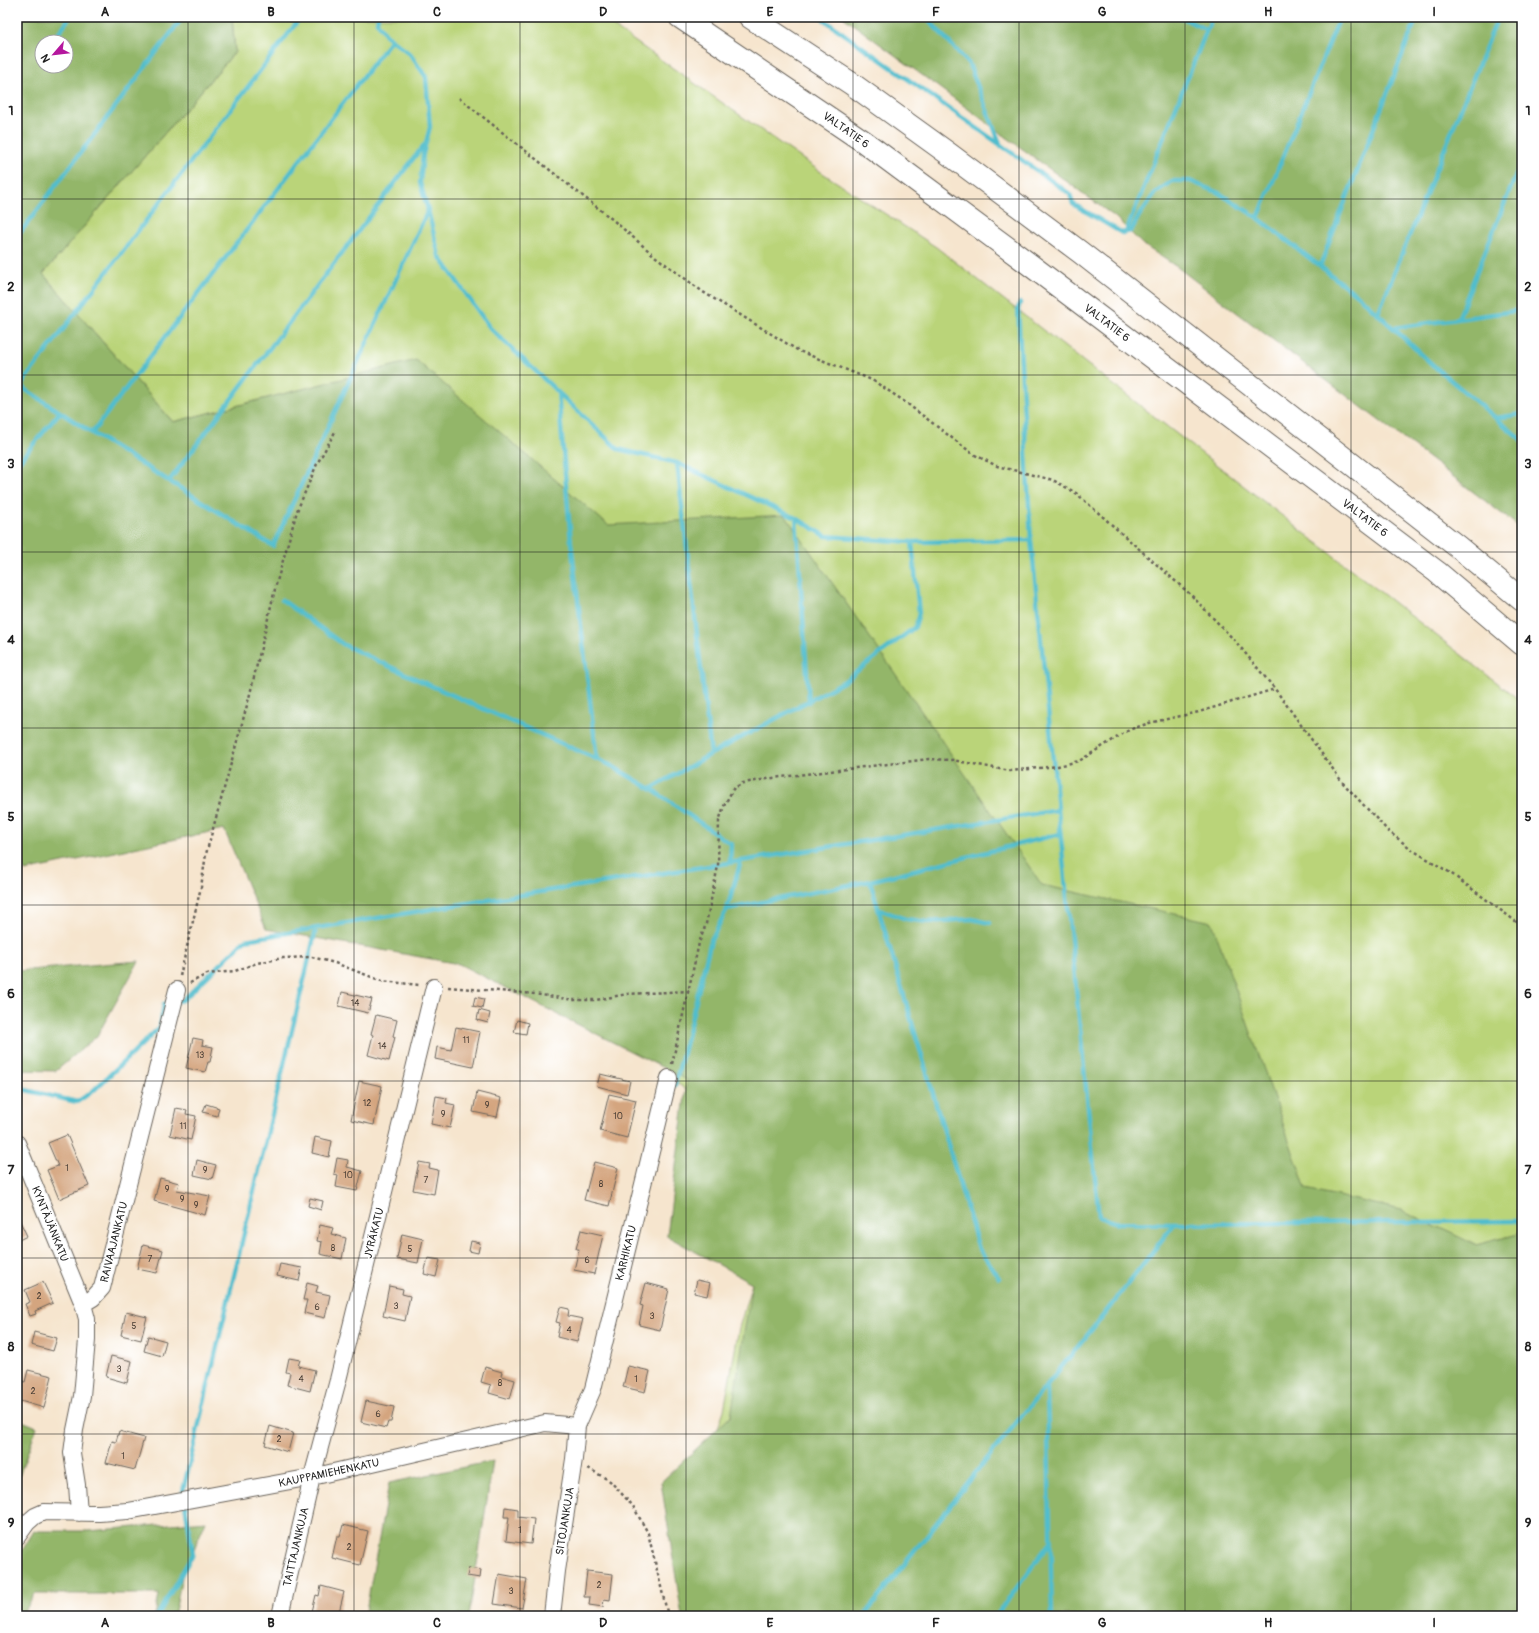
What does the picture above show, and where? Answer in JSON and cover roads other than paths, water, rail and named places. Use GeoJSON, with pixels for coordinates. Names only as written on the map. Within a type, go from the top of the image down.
{"type":"FeatureCollection","features":[{"type":"Feature","properties":{"kind":"highway","name":"VALTATIE 6"},"geometry":{"type":"LineString","coordinates":[[680,17],[863,141],[1000,243],[1437,572],[1522,644]]}},
{"type":"Feature","properties":{"kind":"highway"},"geometry":{"type":"LineString","coordinates":[[750,17],[852,84],[936,144],[1080,252],[1458,547],[1522,600]]}},
{"type":"Feature","properties":{"kind":"street","name":"JYRÄKATU"},"geometry":{"type":"LineString","coordinates":[[312,1477],[338,1380],[434,987]]}},
{"type":"Feature","properties":{"kind":"street","name":"RAIVAAJANKATU"},"geometry":{"type":"LineString","coordinates":[[83,1304],[93,1298],[102,1288],[177,990]]}},
{"type":"Feature","properties":{"kind":"street","name":"KARHIKATU"},"geometry":{"type":"LineString","coordinates":[[577,1426],[593,1389],[669,1078]]}},
{"type":"Feature","properties":{"kind":"street","name":"KYNTÄJÄNKATU"},"geometry":{"type":"LineString","coordinates":[[17,1143],[83,1304]]}},
{"type":"Feature","properties":{"kind":"street"},"geometry":{"type":"LineString","coordinates":[[78,1513],[77,1485],[72,1453],[82,1396],[87,1340],[87,1319],[83,1304]]}},
{"type":"Feature","properties":{"kind":"street","name":"KAUPPAMIEHENKATU"},"geometry":{"type":"LineString","coordinates":[[17,1537],[34,1516],[44,1512],[128,1512],[312,1477],[545,1423],[577,1426]]}},
{"type":"Feature","properties":{"kind":"street","name":"SITOJANKUJA"},"geometry":{"type":"LineString","coordinates":[[552,1616],[557,1571],[574,1460],[577,1426]]}},
{"type":"Feature","properties":{"kind":"street","name":"TAITTAJANKUJA"},"geometry":{"type":"LineString","coordinates":[[280,1616],[312,1477]]}},
{"type":"Feature","properties":{"kind":"waterway"},"geometry":{"type":"LineString","coordinates":[[58,34],[70,17]]}},
{"type":"Feature","properties":{"kind":"waterway"},"geometry":{"type":"LineString","coordinates":[[17,237],[183,17]]}},
{"type":"Feature","properties":{"kind":"waterway"},"geometry":{"type":"LineString","coordinates":[[20,386],[301,17]]}},
{"type":"Feature","properties":{"kind":"waterway"},"geometry":{"type":"LineString","coordinates":[[378,17],[377,22],[386,35],[410,54],[426,77],[430,127],[423,154],[420,183],[439,256],[490,328],[618,449],[677,463],[796,518],[826,536],[912,542],[1031,540]]}},
{"type":"Feature","properties":{"kind":"waterway"},"geometry":{"type":"LineString","coordinates":[[820,17],[1070,194],[1073,204],[1122,233],[1131,231],[1139,216],[1155,193],[1172,181],[1190,181],[1219,193],[1258,218],[1362,299],[1435,367],[1522,440]]}},
{"type":"Feature","properties":{"kind":"waterway"},"geometry":{"type":"LineString","coordinates":[[926,17],[969,64],[1001,146]]}},
{"type":"Feature","properties":{"kind":"waterway"},"geometry":{"type":"LineString","coordinates":[[1180,17],[1207,30]]}},
{"type":"Feature","properties":{"kind":"waterway"},"geometry":{"type":"LineString","coordinates":[[1126,232],[1212,17]]}},
{"type":"Feature","properties":{"kind":"waterway"},"geometry":{"type":"LineString","coordinates":[[1258,218],[1340,17]]}},
{"type":"Feature","properties":{"kind":"waterway"},"geometry":{"type":"LineString","coordinates":[[1320,266],[1417,17]]}},
{"type":"Feature","properties":{"kind":"waterway"},"geometry":{"type":"LineString","coordinates":[[1378,313],[1498,17]]}},
{"type":"Feature","properties":{"kind":"waterway"},"geometry":{"type":"LineString","coordinates":[[92,433],[392,39]]}},
{"type":"Feature","properties":{"kind":"waterway"},"geometry":{"type":"LineString","coordinates":[[169,481],[423,146]]}},
{"type":"Feature","properties":{"kind":"waterway"},"geometry":{"type":"LineString","coordinates":[[1458,319],[1522,160]]}},
{"type":"Feature","properties":{"kind":"waterway"},"geometry":{"type":"LineString","coordinates":[[17,384],[92,433],[273,546],[428,210]]}},
{"type":"Feature","properties":{"kind":"waterway"},"geometry":{"type":"LineString","coordinates":[[1020,303],[1018,309],[1031,540],[1099,1217],[1118,1223],[1174,1224],[1522,1221]]}},
{"type":"Feature","properties":{"kind":"waterway"},"geometry":{"type":"LineString","coordinates":[[1393,328],[1522,310]]}},
{"type":"Feature","properties":{"kind":"waterway"},"geometry":{"type":"LineString","coordinates":[[558,392],[571,542],[597,759]]}},
{"type":"Feature","properties":{"kind":"waterway"},"geometry":{"type":"LineString","coordinates":[[17,464],[60,412]]}},
{"type":"Feature","properties":{"kind":"waterway"},"geometry":{"type":"LineString","coordinates":[[1496,418],[1522,414]]}},
{"type":"Feature","properties":{"kind":"waterway"},"geometry":{"type":"LineString","coordinates":[[677,463],[711,754]]}},
{"type":"Feature","properties":{"kind":"waterway"},"geometry":{"type":"LineString","coordinates":[[796,518],[809,702]]}},
{"type":"Feature","properties":{"kind":"waterway"},"geometry":{"type":"LineString","coordinates":[[651,789],[711,754],[843,682],[915,627],[919,613],[912,542]]}},
{"type":"Feature","properties":{"kind":"waterway"},"geometry":{"type":"LineString","coordinates":[[282,600],[344,645],[425,683],[610,765],[651,789],[731,844],[730,863]]}},
{"type":"Feature","properties":{"kind":"waterway"},"geometry":{"type":"LineString","coordinates":[[178,1001],[183,1000],[245,940],[462,904],[1058,810]]}},
{"type":"Feature","properties":{"kind":"waterway"},"geometry":{"type":"LineString","coordinates":[[727,909],[870,881],[1060,834]]}},
{"type":"Feature","properties":{"kind":"waterway"},"geometry":{"type":"LineString","coordinates":[[675,1085],[711,940],[727,909],[741,861]]}},
{"type":"Feature","properties":{"kind":"waterway"},"geometry":{"type":"LineString","coordinates":[[870,881],[979,1249],[999,1278]]}},
{"type":"Feature","properties":{"kind":"waterway"},"geometry":{"type":"LineString","coordinates":[[878,909],[906,919],[928,922],[972,919],[990,923]]}},
{"type":"Feature","properties":{"kind":"waterway"},"geometry":{"type":"LineString","coordinates":[[157,1616],[193,1554],[183,1491],[316,929]]}},
{"type":"Feature","properties":{"kind":"waterway"},"geometry":{"type":"LineString","coordinates":[[17,1088],[77,1102],[93,1091],[160,1027],[164,1004],[171,1003]]}},
{"type":"Feature","properties":{"kind":"waterway"},"geometry":{"type":"LineString","coordinates":[[864,1616],[970,1480],[1106,1312],[1174,1224]]}},
{"type":"Feature","properties":{"kind":"waterway"},"geometry":{"type":"LineString","coordinates":[[1047,1386],[1052,1616]]}},
{"type":"Feature","properties":{"kind":"waterway"},"geometry":{"type":"LineString","coordinates":[[996,1616],[1051,1541]]}}]}
